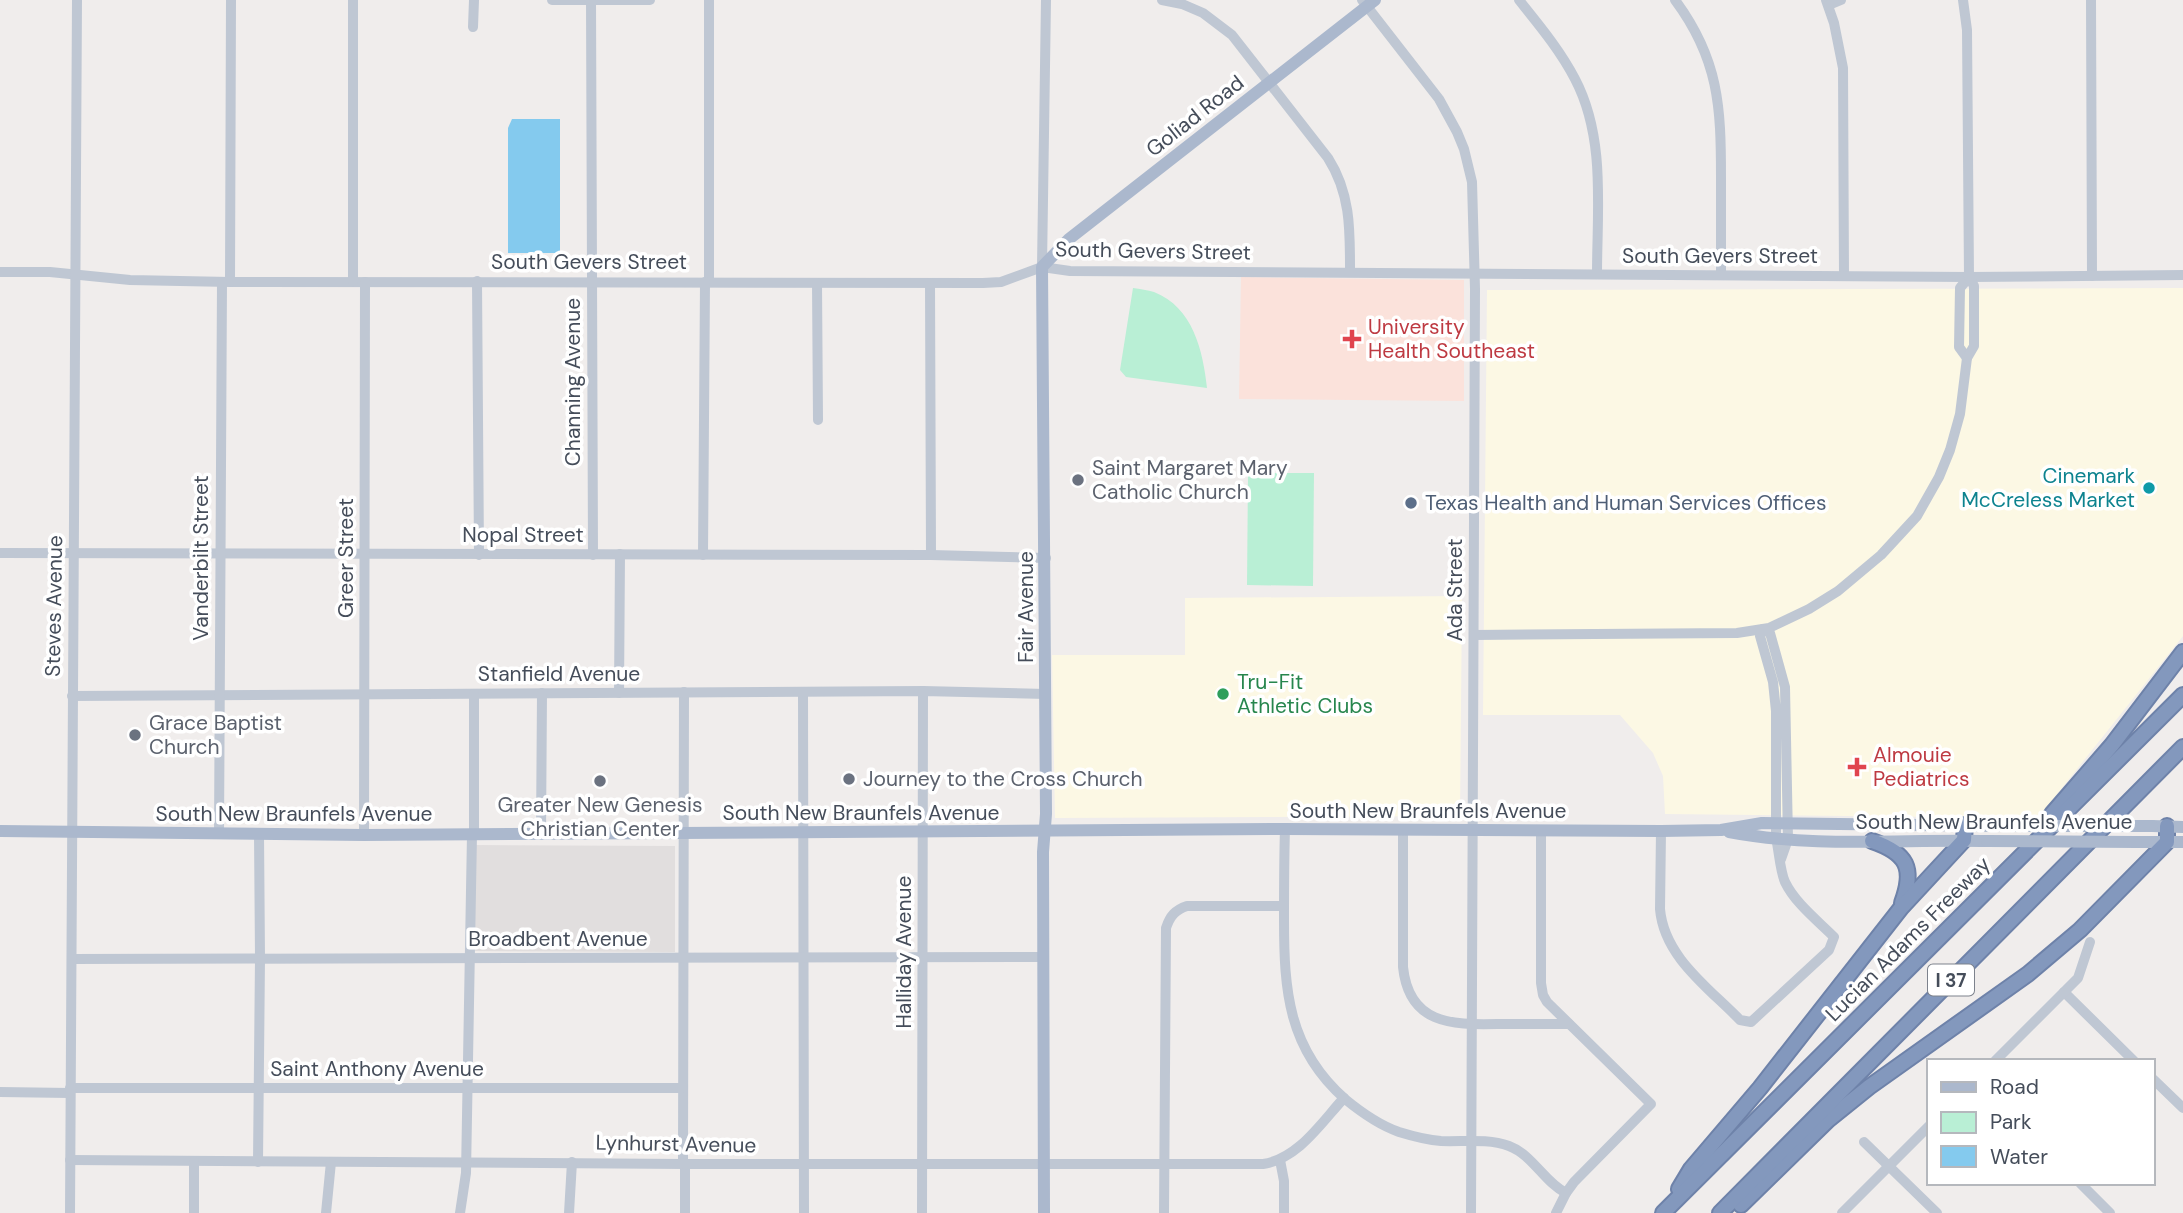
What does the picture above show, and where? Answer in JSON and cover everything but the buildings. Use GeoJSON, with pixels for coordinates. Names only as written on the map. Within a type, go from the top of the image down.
{"type":"FeatureCollection","features":[{"type":"Feature","properties":{"kind":"highway"},"geometry":{"type":"LineString","coordinates":[[1980,898],[2112,745],[2183,652]]}},
{"type":"Feature","properties":{"kind":"highway","name":"Lucian Adams Freeway"},"geometry":{"type":"LineString","coordinates":[[1664,1212],[2183,695]]}},
{"type":"Feature","properties":{"kind":"highway","name":"I 37"},"geometry":{"type":"LineString","coordinates":[[1720,1213],[2183,747]]}},
{"type":"Feature","properties":{"kind":"highway"},"geometry":{"type":"LineString","coordinates":[[1664,1212],[1691,1169],[1760,1088],[1901,908],[1964,840],[1965,825]]}},
{"type":"Feature","properties":{"kind":"highway"},"geometry":{"type":"LineString","coordinates":[[1733,1213],[1828,1120],[1900,1064],[2028,974],[2080,930],[2167,842],[2167,827]]}},
{"type":"Feature","properties":{"kind":"highway"},"geometry":{"type":"LineString","coordinates":[[1872,841],[1890,847],[1900,855],[1909,873],[1909,884],[1901,908]]}},
{"type":"Feature","properties":{"kind":"main road","name":"Goliad Road"},"geometry":{"type":"LineString","coordinates":[[1042,267],[1069,239],[1368,2]]}},
{"type":"Feature","properties":{"kind":"main road","name":"Fair Avenue"},"geometry":{"type":"LineString","coordinates":[[1042,267],[1046,558],[1043,852],[1044,1213]]}},
{"type":"Feature","properties":{"kind":"main road","name":"South New Braunfels Avenue"},"geometry":{"type":"LineString","coordinates":[[0,831],[364,835],[1285,830],[1661,831],[1721,830],[1762,823],[2183,827]]}},
{"type":"Feature","properties":{"kind":"main road","name":"South New Braunfels Avenue"},"geometry":{"type":"LineString","coordinates":[[1721,830],[1782,839],[2183,842]]}},
{"type":"Feature","properties":{"kind":"street","name":"Steves Avenue"},"geometry":{"type":"LineString","coordinates":[[70,1213],[77,0]]}},
{"type":"Feature","properties":{"kind":"street","name":"Vanderbilt Street"},"geometry":{"type":"LineString","coordinates":[[219,834],[220,555],[231,0]]}},
{"type":"Feature","properties":{"kind":"street"},"geometry":{"type":"LineString","coordinates":[[353,0],[353,282]]}},
{"type":"Feature","properties":{"kind":"street"},"geometry":{"type":"LineString","coordinates":[[473,27],[474,0]]}},
{"type":"Feature","properties":{"kind":"street"},"geometry":{"type":"LineString","coordinates":[[552,0],[650,0]]}},
{"type":"Feature","properties":{"kind":"street","name":"Channing Avenue"},"geometry":{"type":"LineString","coordinates":[[591,0],[593,555]]}},
{"type":"Feature","properties":{"kind":"street"},"geometry":{"type":"LineString","coordinates":[[703,555],[709,0]]}},
{"type":"Feature","properties":{"kind":"street","name":"Fair Avenue"},"geometry":{"type":"LineString","coordinates":[[1042,267],[1046,0]]}},
{"type":"Feature","properties":{"kind":"street"},"geometry":{"type":"LineString","coordinates":[[1162,0],[1193,8],[1223,26],[1328,158],[1339,179],[1349,219],[1350,272]]}},
{"type":"Feature","properties":{"kind":"street"},"geometry":{"type":"LineString","coordinates":[[1519,0],[1566,62],[1585,101],[1591,121],[1597,164],[1597,274]]}},
{"type":"Feature","properties":{"kind":"street"},"geometry":{"type":"LineString","coordinates":[[1675,0],[1701,42],[1719,106],[1721,275]]}},
{"type":"Feature","properties":{"kind":"street"},"geometry":{"type":"LineString","coordinates":[[1841,0],[1827,2],[1843,68],[1844,276]]}},
{"type":"Feature","properties":{"kind":"street"},"geometry":{"type":"LineString","coordinates":[[1474,635],[1715,634],[1763,629],[1809,610],[1838,591],[1881,555],[1917,516],[1939,477],[1950,450],[1960,414],[1967,358],[1959,347],[1960,288],[1969,276],[1967,30],[1963,0]]}},
{"type":"Feature","properties":{"kind":"street"},"geometry":{"type":"LineString","coordinates":[[2091,0],[2092,276]]}},
{"type":"Feature","properties":{"kind":"street","name":"Ada Street"},"geometry":{"type":"LineString","coordinates":[[1368,2],[1438,99],[1464,149],[1472,182],[1475,273],[1471,1213]]}},
{"type":"Feature","properties":{"kind":"street","name":"South Gevers Street"},"geometry":{"type":"LineString","coordinates":[[0,272],[76,274],[130,280],[226,282],[817,283],[1001,282],[1042,267],[1070,271],[1844,276],[2183,275]]}},
{"type":"Feature","properties":{"kind":"street"},"geometry":{"type":"LineString","coordinates":[[477,281],[479,555]]}},
{"type":"Feature","properties":{"kind":"street","name":"Greer Street"},"geometry":{"type":"LineString","coordinates":[[364,835],[365,282]]}},
{"type":"Feature","properties":{"kind":"street"},"geometry":{"type":"LineString","coordinates":[[930,282],[931,555]]}},
{"type":"Feature","properties":{"kind":"street"},"geometry":{"type":"LineString","coordinates":[[817,283],[818,420]]}},
{"type":"Feature","properties":{"kind":"street","name":"Nopal Street"},"geometry":{"type":"LineString","coordinates":[[0,553],[931,555],[1046,558]]}},
{"type":"Feature","properties":{"kind":"street"},"geometry":{"type":"LineString","coordinates":[[619,693],[620,554]]}},
{"type":"Feature","properties":{"kind":"street"},"geometry":{"type":"LineString","coordinates":[[1661,831],[1661,920],[1668,941],[1681,960],[1740,1020],[1746,1023],[1752,1021],[1829,950],[1834,937],[1792,894],[1782,873],[1776,711],[1773,682],[1759,636],[1763,629]]}},
{"type":"Feature","properties":{"kind":"street","name":"Stanfield Avenue"},"geometry":{"type":"LineString","coordinates":[[72,696],[923,691],[1046,694]]}},
{"type":"Feature","properties":{"kind":"street","name":"Halliday Avenue"},"geometry":{"type":"LineString","coordinates":[[922,1213],[923,691]]}},
{"type":"Feature","properties":{"kind":"street"},"geometry":{"type":"LineString","coordinates":[[684,692],[685,1213]]}},
{"type":"Feature","properties":{"kind":"street"},"geometry":{"type":"LineString","coordinates":[[803,692],[804,1213]]}},
{"type":"Feature","properties":{"kind":"street"},"geometry":{"type":"LineString","coordinates":[[541,834],[542,693]]}},
{"type":"Feature","properties":{"kind":"street"},"geometry":{"type":"LineString","coordinates":[[460,1213],[466,1162],[474,694]]}},
{"type":"Feature","properties":{"kind":"street"},"geometry":{"type":"LineString","coordinates":[[1285,830],[1286,986],[1295,1024],[1311,1059],[1329,1083],[1369,1117],[1400,1132],[1438,1141],[1497,1142],[1516,1149],[1566,1193]]}},
{"type":"Feature","properties":{"kind":"street"},"geometry":{"type":"LineString","coordinates":[[1403,830],[1403,967],[1407,986],[1416,1003],[1436,1018],[1448,1023],[1569,1024]]}},
{"type":"Feature","properties":{"kind":"street"},"geometry":{"type":"LineString","coordinates":[[1541,830],[1543,995],[1651,1104],[1566,1193],[1556,1213]]}},
{"type":"Feature","properties":{"kind":"street"},"geometry":{"type":"LineString","coordinates":[[258,1161],[261,958],[259,834]]}},
{"type":"Feature","properties":{"kind":"street"},"geometry":{"type":"LineString","coordinates":[[1164,1213],[1168,920],[1187,906],[1284,906]]}},
{"type":"Feature","properties":{"kind":"street"},"geometry":{"type":"LineString","coordinates":[[1997,1059],[2078,978],[2090,942]]}},
{"type":"Feature","properties":{"kind":"street","name":"Broadbent Avenue"},"geometry":{"type":"LineString","coordinates":[[72,959],[1044,957]]}},
{"type":"Feature","properties":{"kind":"street"},"geometry":{"type":"LineString","coordinates":[[2064,992],[2132,1059]]}},
{"type":"Feature","properties":{"kind":"street"},"geometry":{"type":"LineString","coordinates":[[2155,1082],[2183,1108]]}},
{"type":"Feature","properties":{"kind":"street","name":"Saint Anthony Avenue"},"geometry":{"type":"LineString","coordinates":[[0,1092],[258,1088],[683,1087]]}},
{"type":"Feature","properties":{"kind":"street"},"geometry":{"type":"LineString","coordinates":[[1284,1213],[1284,1181],[1280,1160],[1300,1145],[1344,1098]]}},
{"type":"Feature","properties":{"kind":"street"},"geometry":{"type":"LineString","coordinates":[[1842,1213],[1927,1128]]}},
{"type":"Feature","properties":{"kind":"street"},"geometry":{"type":"LineString","coordinates":[[1864,1142],[1937,1213]]}},
{"type":"Feature","properties":{"kind":"street","name":"Lynhurst Avenue"},"geometry":{"type":"LineString","coordinates":[[70,1160],[1263,1164],[1280,1160]]}},
{"type":"Feature","properties":{"kind":"street"},"geometry":{"type":"LineString","coordinates":[[194,1162],[194,1213]]}},
{"type":"Feature","properties":{"kind":"street"},"geometry":{"type":"LineString","coordinates":[[326,1213],[331,1162]]}},
{"type":"Feature","properties":{"kind":"street"},"geometry":{"type":"LineString","coordinates":[[569,1213],[572,1162]]}},
{"type":"Feature","properties":{"kind":"street"},"geometry":{"type":"LineString","coordinates":[[2082,1185],[2110,1213]]}},
{"type":"Feature","properties":{"kind":"shaded area","name":"University Health Southeast"},"geometry":{"type":"Polygon","coordinates":[[[1241,277],[1464,280],[1464,401],[1239,399],[1241,277]]]}},
{"type":"Feature","properties":{"kind":"shaded area"},"geometry":{"type":"Polygon","coordinates":[[[2183,288],[2183,636],[2038,818],[1665,814],[1663,776],[1653,753],[1620,715],[1483,715],[1487,290],[2183,288]]]}},
{"type":"Feature","properties":{"kind":"shaded area"},"geometry":{"type":"Polygon","coordinates":[[[1462,596],[1460,816],[1055,818],[1052,655],[1185,655],[1185,598],[1462,596]]]}},
{"type":"Feature","properties":{"kind":"shaded area"},"geometry":{"type":"Polygon","coordinates":[[[475,845],[675,846],[675,952],[475,951],[475,845]]]}},
{"type":"Feature","properties":{"kind":"green space"},"geometry":{"type":"Polygon","coordinates":[[[1133,288],[1154,292],[1167,299],[1187,319],[1199,345],[1207,388],[1126,377],[1120,370],[1133,288]]]}},
{"type":"Feature","properties":{"kind":"green space"},"geometry":{"type":"Polygon","coordinates":[[[1248,473],[1314,473],[1313,586],[1247,585],[1248,473]]]}},
{"type":"Feature","properties":{"kind":"water"},"geometry":{"type":"Polygon","coordinates":[[[512,119],[560,119],[560,253],[508,253],[508,128],[512,119]]]}},
{"type":"Feature","properties":{"kind":"place","name":"University Health Southeast"},"geometry":{"type":"Point","coordinates":[1352,339]}},
{"type":"Feature","properties":{"kind":"place","name":"Saint Margaret Mary Catholic Church"},"geometry":{"type":"Point","coordinates":[1078,480]}},
{"type":"Feature","properties":{"kind":"place","name":"Cinemark McCreless Market"},"geometry":{"type":"Point","coordinates":[2149,488]}},
{"type":"Feature","properties":{"kind":"place","name":"Texas Health and Human Services Offices"},"geometry":{"type":"Point","coordinates":[1411,503]}},
{"type":"Feature","properties":{"kind":"place","name":"Tru-Fit Athletic Clubs"},"geometry":{"type":"Point","coordinates":[1223,694]}},
{"type":"Feature","properties":{"kind":"place","name":"Grace Baptist Church"},"geometry":{"type":"Point","coordinates":[135,735]}},
{"type":"Feature","properties":{"kind":"place","name":"Almouie Pediatrics"},"geometry":{"type":"Point","coordinates":[1857,767]}},
{"type":"Feature","properties":{"kind":"place","name":"Journey to the Cross Church"},"geometry":{"type":"Point","coordinates":[849,779]}},
{"type":"Feature","properties":{"kind":"place","name":"Greater New Genesis Christian Center"},"geometry":{"type":"Point","coordinates":[600,781]}}]}
